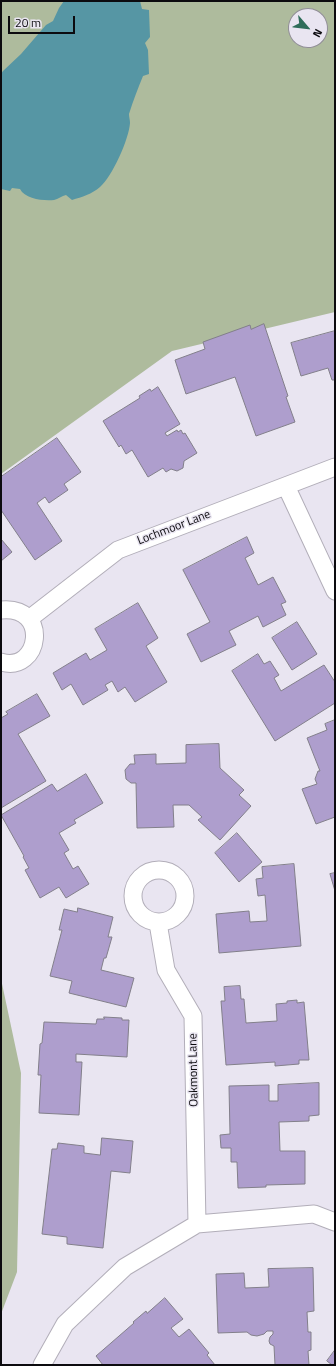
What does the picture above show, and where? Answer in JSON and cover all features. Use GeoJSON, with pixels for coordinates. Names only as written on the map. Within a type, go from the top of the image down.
{"type":"FeatureCollection","features":[{"type":"Feature","properties":{"kind":"street","name":"Lochmoor Lane"},"geometry":{"type":"LineString","coordinates":[[29,619],[118,550],[335,467]]}},
{"type":"Feature","properties":{"kind":"street"},"geometry":{"type":"LineString","coordinates":[[286,486],[335,591]]}},
{"type":"Feature","properties":{"kind":"street"},"geometry":{"type":"LineString","coordinates":[[1,610],[10,609],[20,612],[29,619],[34,628],[35,639],[32,649],[26,657],[16,662],[5,664],[1,662]]}},
{"type":"Feature","properties":{"kind":"street","name":"Oakmont Lane"},"geometry":{"type":"LineString","coordinates":[[158,923],[166,970],[193,1016],[196,1224]]}},
{"type":"Feature","properties":{"kind":"street"},"geometry":{"type":"LineString","coordinates":[[42,1365],[65,1324],[125,1267],[196,1224],[314,1214],[335,1222]]}},
{"type":"Feature","properties":{"kind":"green space"},"geometry":{"type":"Polygon","coordinates":[[[1,1],[335,1],[335,312],[172,351],[1,474],[1,1]]]}},
{"type":"Feature","properties":{"kind":"green space"},"geometry":{"type":"Polygon","coordinates":[[[1,979],[21,1073],[17,1272],[1,1314],[1,979]]]}},
{"type":"Feature","properties":{"kind":"water"},"geometry":{"type":"Polygon","coordinates":[[[64,1],[140,1],[142,9],[149,10],[150,37],[145,43],[148,50],[149,74],[143,76],[129,114],[130,123],[127,138],[115,167],[105,182],[94,192],[72,200],[66,195],[54,200],[40,200],[26,195],[20,189],[12,188],[10,191],[1,189],[1,74],[21,54],[46,25],[53,21],[64,1]]]}},
{"type":"Feature","properties":{"kind":"building"},"geometry":{"type":"Polygon","coordinates":[[[264,324],[295,422],[256,436],[235,377],[186,394],[175,360],[205,349],[203,342],[250,325],[251,329],[264,324]]]}},
{"type":"Feature","properties":{"kind":"building"},"geometry":{"type":"Polygon","coordinates":[[[335,331],[335,380],[332,380],[328,368],[301,376],[291,343],[335,331]]]}},
{"type":"Feature","properties":{"kind":"building"},"geometry":{"type":"Polygon","coordinates":[[[158,387],[180,424],[165,433],[167,436],[177,430],[178,432],[181,430],[183,434],[185,433],[197,453],[184,461],[183,468],[177,471],[171,469],[166,472],[163,468],[148,477],[132,450],[126,454],[121,445],[119,447],[103,421],[140,398],[139,396],[150,389],[151,391],[158,387]]]}},
{"type":"Feature","properties":{"kind":"building"},"geometry":{"type":"Polygon","coordinates":[[[57,438],[81,472],[64,484],[68,490],[49,503],[45,497],[37,503],[62,541],[35,560],[1,510],[1,477],[57,438]]]}},
{"type":"Feature","properties":{"kind":"building"},"geometry":{"type":"Polygon","coordinates":[[[247,537],[254,553],[245,558],[258,585],[273,577],[286,602],[281,604],[286,615],[263,627],[258,616],[229,631],[236,645],[201,662],[187,634],[210,622],[183,570],[247,537]]]}},
{"type":"Feature","properties":{"kind":"building"},"geometry":{"type":"Polygon","coordinates":[[[1,539],[12,552],[1,561],[1,539]]]}},
{"type":"Feature","properties":{"kind":"building"},"geometry":{"type":"Polygon","coordinates":[[[138,603],[158,638],[146,646],[167,682],[135,702],[125,687],[118,692],[112,681],[105,685],[108,690],[83,705],[71,684],[62,690],[53,673],[86,653],[90,660],[107,650],[95,629],[138,603]]]}},
{"type":"Feature","properties":{"kind":"building"},"geometry":{"type":"Polygon","coordinates":[[[297,622],[317,654],[292,670],[272,638],[297,622]]]}},
{"type":"Feature","properties":{"kind":"building"},"geometry":{"type":"Polygon","coordinates":[[[258,654],[264,664],[270,661],[279,675],[274,678],[281,691],[324,665],[335,682],[335,703],[275,741],[232,671],[258,654]]]}},
{"type":"Feature","properties":{"kind":"building"},"geometry":{"type":"Polygon","coordinates":[[[37,694],[50,716],[18,734],[46,781],[1,808],[1,718],[8,714],[6,712],[37,694]]]}},
{"type":"Feature","properties":{"kind":"building"},"geometry":{"type":"Polygon","coordinates":[[[335,720],[335,817],[316,824],[302,789],[317,784],[315,779],[318,771],[320,771],[307,738],[327,730],[325,724],[335,720]]]}},
{"type":"Feature","properties":{"kind":"building"},"geometry":{"type":"Polygon","coordinates":[[[219,744],[220,768],[244,790],[239,795],[251,806],[220,840],[198,820],[202,817],[189,805],[173,805],[174,827],[137,828],[136,783],[131,783],[126,779],[125,770],[130,764],[135,764],[134,755],[156,754],[156,764],[186,763],[186,745],[219,744]]]}},
{"type":"Feature","properties":{"kind":"building"},"geometry":{"type":"Polygon","coordinates":[[[86,774],[103,803],[74,820],[76,823],[59,833],[69,850],[64,853],[73,869],[78,866],[89,884],[66,898],[59,887],[40,898],[25,870],[29,868],[23,857],[24,856],[1,815],[52,784],[57,791],[86,774]]]}},
{"type":"Feature","properties":{"kind":"building"},"geometry":{"type":"Polygon","coordinates":[[[237,833],[262,862],[239,882],[215,853],[237,833]]]}},
{"type":"Feature","properties":{"kind":"building"},"geometry":{"type":"Polygon","coordinates":[[[294,864],[301,946],[219,953],[216,914],[249,911],[250,922],[267,921],[265,895],[258,896],[256,879],[263,878],[262,867],[294,864]]]}},
{"type":"Feature","properties":{"kind":"building"},"geometry":{"type":"Polygon","coordinates":[[[335,873],[335,891],[330,874],[335,873]]]}},
{"type":"Feature","properties":{"kind":"building"},"geometry":{"type":"Polygon","coordinates":[[[78,908],[113,917],[108,937],[112,937],[101,970],[134,978],[126,1007],[69,993],[72,981],[50,976],[62,930],[59,930],[64,909],[77,912],[78,908]]]}},
{"type":"Feature","properties":{"kind":"building"},"geometry":{"type":"Polygon","coordinates":[[[240,986],[241,999],[244,999],[246,1023],[277,1021],[276,1004],[297,1000],[297,1003],[304,1002],[309,1060],[299,1060],[299,1064],[275,1066],[275,1062],[226,1065],[221,1001],[225,1001],[224,987],[240,986]]]}},
{"type":"Feature","properties":{"kind":"building"},"geometry":{"type":"Polygon","coordinates":[[[104,1017],[129,1020],[127,1057],[76,1054],[76,1062],[82,1062],[79,1115],[39,1113],[41,1075],[38,1075],[40,1044],[42,1043],[44,1022],[96,1024],[97,1019],[104,1019],[104,1017]]]}},
{"type":"Feature","properties":{"kind":"building"},"geometry":{"type":"Polygon","coordinates":[[[319,1083],[319,1115],[309,1116],[309,1121],[279,1122],[280,1151],[305,1151],[305,1184],[266,1185],[266,1187],[238,1188],[237,1162],[231,1162],[231,1148],[221,1148],[220,1135],[230,1134],[229,1086],[269,1085],[269,1101],[278,1101],[278,1085],[319,1083]]]}},
{"type":"Feature","properties":{"kind":"building"},"geometry":{"type":"Polygon","coordinates":[[[102,1138],[133,1141],[130,1173],[111,1171],[103,1248],[67,1244],[67,1237],[42,1234],[52,1149],[57,1149],[58,1143],[84,1146],[84,1153],[100,1155],[102,1138]]]}},
{"type":"Feature","properties":{"kind":"building"},"geometry":{"type":"Polygon","coordinates":[[[313,1268],[314,1311],[307,1312],[308,1332],[311,1332],[311,1350],[308,1351],[309,1365],[275,1365],[274,1346],[270,1344],[269,1341],[273,1331],[267,1331],[264,1334],[257,1336],[251,1335],[247,1332],[218,1333],[216,1274],[244,1273],[245,1288],[269,1287],[268,1269],[313,1268]]]}},
{"type":"Feature","properties":{"kind":"building"},"geometry":{"type":"Polygon","coordinates":[[[165,1298],[183,1319],[171,1328],[179,1337],[189,1329],[209,1353],[207,1355],[215,1365],[103,1365],[96,1356],[146,1311],[147,1313],[165,1298]]]}},
{"type":"Feature","properties":{"kind":"building"},"geometry":{"type":"Polygon","coordinates":[[[335,1350],[335,1365],[332,1365],[327,1361],[335,1350]]]}}]}
